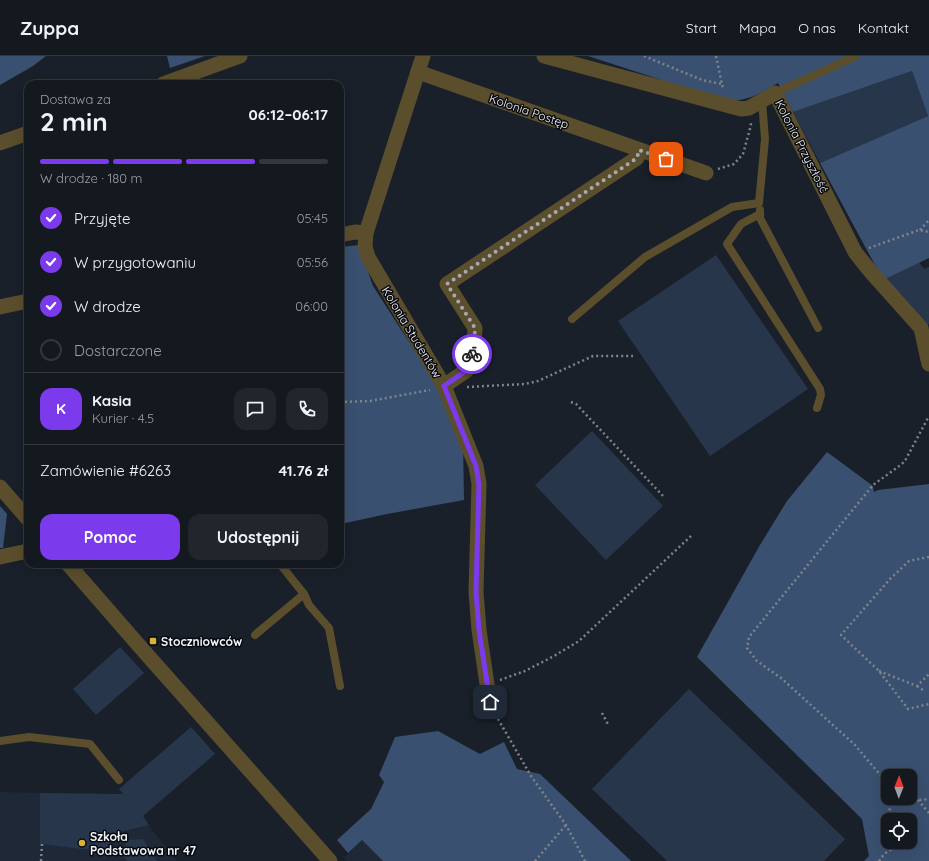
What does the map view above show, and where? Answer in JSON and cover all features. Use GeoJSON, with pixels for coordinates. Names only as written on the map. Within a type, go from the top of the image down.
{"type":"FeatureCollection","features":[{"type":"Feature","properties":{"kind":"street"},"geometry":{"type":"LineString","coordinates":[[174,80],[240,56]]}},
{"type":"Feature","properties":{"kind":"street","name":"Kolonia Studentów"},"geometry":{"type":"LineString","coordinates":[[423,56],[366,233],[365,247],[368,258],[445,387],[476,466],[479,484],[476,592],[479,630],[492,708]]}},
{"type":"Feature","properties":{"kind":"street"},"geometry":{"type":"LineString","coordinates":[[544,56],[724,106],[741,109],[756,104]]}},
{"type":"Feature","properties":{"kind":"street","name":"Kolonia Postęp"},"geometry":{"type":"LineString","coordinates":[[418,72],[706,173]]}},
{"type":"Feature","properties":{"kind":"street","name":"Kolonia Przyszłość"},"geometry":{"type":"LineString","coordinates":[[756,104],[775,93],[855,252],[870,271],[925,328],[929,364]]}},
{"type":"Feature","properties":{"kind":"street"},"geometry":{"type":"LineString","coordinates":[[0,143],[24,134]]}},
{"type":"Feature","properties":{"kind":"street"},"geometry":{"type":"LineString","coordinates":[[445,387],[467,370],[474,347],[475,328],[447,284],[637,158],[639,150]]}},
{"type":"Feature","properties":{"kind":"street"},"geometry":{"type":"LineString","coordinates":[[344,234],[356,232],[366,233]]}},
{"type":"Feature","properties":{"kind":"street"},"geometry":{"type":"LineString","coordinates":[[0,308],[24,302]]}},
{"type":"Feature","properties":{"kind":"street"},"geometry":{"type":"LineString","coordinates":[[0,487],[24,514]]}},
{"type":"Feature","properties":{"kind":"street"},"geometry":{"type":"LineString","coordinates":[[0,557],[24,552]]}},
{"type":"Feature","properties":{"kind":"street"},"geometry":{"type":"LineString","coordinates":[[71,568],[330,861]]}},
{"type":"Feature","properties":{"kind":"lane"},"geometry":{"type":"LineString","coordinates":[[775,93],[856,56]]}},
{"type":"Feature","properties":{"kind":"lane"},"geometry":{"type":"LineString","coordinates":[[756,104],[765,140],[759,204],[760,218],[818,328]]}},
{"type":"Feature","properties":{"kind":"lane"},"geometry":{"type":"LineString","coordinates":[[572,319],[645,257],[732,207],[759,204]]}},
{"type":"Feature","properties":{"kind":"lane"},"geometry":{"type":"LineString","coordinates":[[760,214],[741,224],[727,244],[820,389],[821,395],[817,408]]}},
{"type":"Feature","properties":{"kind":"lane"},"geometry":{"type":"LineString","coordinates":[[283,568],[304,594],[309,605],[329,628],[340,686]]}},
{"type":"Feature","properties":{"kind":"lane"},"geometry":{"type":"LineString","coordinates":[[255,635],[304,594]]}},
{"type":"Feature","properties":{"kind":"lane"},"geometry":{"type":"LineString","coordinates":[[0,741],[29,737],[90,744],[119,780]]}},
{"type":"Feature","properties":{"kind":"path"},"geometry":{"type":"LineString","coordinates":[[644,56],[702,80],[722,84]]}},
{"type":"Feature","properties":{"kind":"path"},"geometry":{"type":"LineString","coordinates":[[716,56],[724,95],[724,106]]}},
{"type":"Feature","properties":{"kind":"path"},"geometry":{"type":"LineString","coordinates":[[706,173],[734,164],[743,154],[756,104]]}},
{"type":"Feature","properties":{"kind":"path"},"geometry":{"type":"LineString","coordinates":[[855,252],[884,244],[919,230],[929,220]]}},
{"type":"Feature","properties":{"kind":"path"},"geometry":{"type":"LineString","coordinates":[[919,230],[929,232]]}},
{"type":"Feature","properties":{"kind":"path"},"geometry":{"type":"LineString","coordinates":[[344,402],[370,401],[445,387],[525,384],[538,381],[593,356],[633,356]]}},
{"type":"Feature","properties":{"kind":"path"},"geometry":{"type":"LineString","coordinates":[[570,402],[576,404],[664,497]]}},
{"type":"Feature","properties":{"kind":"path"},"geometry":{"type":"LineString","coordinates":[[881,776],[854,744],[781,678],[757,661],[747,648],[749,637],[873,486],[902,464],[929,416]]}},
{"type":"Feature","properties":{"kind":"path"},"geometry":{"type":"LineString","coordinates":[[487,684],[525,670],[554,656],[579,641],[691,536]]}},
{"type":"Feature","properties":{"kind":"path"},"geometry":{"type":"LineString","coordinates":[[929,557],[909,561],[890,579],[841,635],[879,671],[908,709],[929,704]]}},
{"type":"Feature","properties":{"kind":"path"},"geometry":{"type":"LineString","coordinates":[[879,671],[917,686],[923,690]]}},
{"type":"Feature","properties":{"kind":"path"},"geometry":{"type":"LineString","coordinates":[[917,686],[929,674]]}},
{"type":"Feature","properties":{"kind":"path"},"geometry":{"type":"LineString","coordinates":[[492,708],[531,776],[566,825],[585,861]]}},
{"type":"Feature","properties":{"kind":"path"},"geometry":{"type":"LineString","coordinates":[[602,713],[609,726]]}},
{"type":"Feature","properties":{"kind":"path"},"geometry":{"type":"LineString","coordinates":[[918,800],[929,799]]}},
{"type":"Feature","properties":{"kind":"path"},"geometry":{"type":"LineString","coordinates":[[918,800],[929,813]]}},
{"type":"Feature","properties":{"kind":"path"},"geometry":{"type":"LineString","coordinates":[[535,861],[566,825]]}},
{"type":"Feature","properties":{"kind":"path"},"geometry":{"type":"LineString","coordinates":[[41,861],[42,844]]}},
{"type":"Feature","properties":{"kind":"path"},"geometry":{"type":"LineString","coordinates":[[879,861],[884,854],[892,849]]}},
{"type":"Feature","properties":{"kind":"shaded area"},"geometry":{"type":"Polygon","coordinates":[[[0,56],[46,56],[33,66],[0,85],[0,56]]]}},
{"type":"Feature","properties":{"kind":"shaded area"},"geometry":{"type":"Polygon","coordinates":[[[167,56],[205,56],[170,68],[167,56]]]}},
{"type":"Feature","properties":{"kind":"shaded area"},"geometry":{"type":"Polygon","coordinates":[[[588,56],[929,56],[929,258],[883,280],[820,163],[928,116],[912,71],[793,112],[778,83],[759,94],[748,98],[726,101],[588,56]]]}},
{"type":"Feature","properties":{"kind":"shaded area"},"geometry":{"type":"Polygon","coordinates":[[[912,71],[928,116],[820,163],[793,112],[912,71]]]}},
{"type":"Feature","properties":{"kind":"shaded area"},"geometry":{"type":"Polygon","coordinates":[[[359,245],[373,286],[451,407],[463,441],[464,500],[344,523],[344,247],[359,245]]]}},
{"type":"Feature","properties":{"kind":"shaded area"},"geometry":{"type":"Polygon","coordinates":[[[716,255],[808,389],[710,456],[618,321],[716,255]]]}},
{"type":"Feature","properties":{"kind":"shaded area"},"geometry":{"type":"Polygon","coordinates":[[[919,262],[924,269],[929,267],[929,324],[927,325],[883,280],[919,262]]]}},
{"type":"Feature","properties":{"kind":"shaded area"},"geometry":{"type":"Polygon","coordinates":[[[592,431],[663,506],[606,560],[535,485],[592,431]]]}},
{"type":"Feature","properties":{"kind":"shaded area"},"geometry":{"type":"Polygon","coordinates":[[[827,452],[873,486],[874,492],[878,490],[929,484],[929,861],[864,861],[869,856],[862,819],[697,657],[760,545],[787,501],[827,452]]]}},
{"type":"Feature","properties":{"kind":"shaded area"},"geometry":{"type":"Polygon","coordinates":[[[0,506],[7,514],[3,548],[0,548],[0,506]]]}},
{"type":"Feature","properties":{"kind":"shaded area"},"geometry":{"type":"Polygon","coordinates":[[[120,647],[144,673],[96,715],[73,689],[120,647]]]}},
{"type":"Feature","properties":{"kind":"shaded area"},"geometry":{"type":"Polygon","coordinates":[[[689,689],[845,839],[824,861],[667,861],[592,789],[689,689]]]}},
{"type":"Feature","properties":{"kind":"shaded area"},"geometry":{"type":"Polygon","coordinates":[[[191,727],[215,754],[143,816],[149,825],[111,834],[110,850],[82,849],[40,844],[40,793],[123,794],[119,789],[191,727]]]}},
{"type":"Feature","properties":{"kind":"shaded area"},"geometry":{"type":"Polygon","coordinates":[[[438,731],[480,754],[504,742],[517,769],[540,774],[631,861],[383,861],[362,840],[348,853],[337,840],[371,809],[384,782],[379,775],[395,737],[438,731]]]}},
{"type":"Feature","properties":{"kind":"shaded area","name":"Szkoła Podstawowa nr 47"},"geometry":{"type":"Polygon","coordinates":[[[0,792],[124,795],[177,861],[0,861],[0,792]]]}},
{"type":"Feature","properties":{"kind":"shaded area"},"geometry":{"type":"Polygon","coordinates":[[[143,839],[157,861],[127,861],[121,852],[128,840],[143,839]]]}},
{"type":"Feature","properties":{"kind":"shaded area"},"geometry":{"type":"Polygon","coordinates":[[[362,840],[383,861],[347,861],[344,858],[362,840]]]}},
{"type":"Feature","properties":{"kind":"way so far"},"geometry":{"type":"LineString","coordinates":[[472,354],[475,328],[447,284],[637,158],[639,150],[666,159]]}},
{"type":"Feature","properties":{"kind":"place","name":"Stoczniowców"},"geometry":{"type":"Point","coordinates":[153,641]}},
{"type":"Feature","properties":{"kind":"place","name":"Szkoła Podstawowa nr 47"},"geometry":{"type":"Point","coordinates":[82,843]}},
{"type":"Feature","properties":{"kind":"route"},"geometry":{"type":"LineString","coordinates":[[472,354],[467,370],[444,386],[476,466],[479,484],[476,592],[479,630],[490,702]]}}]}
